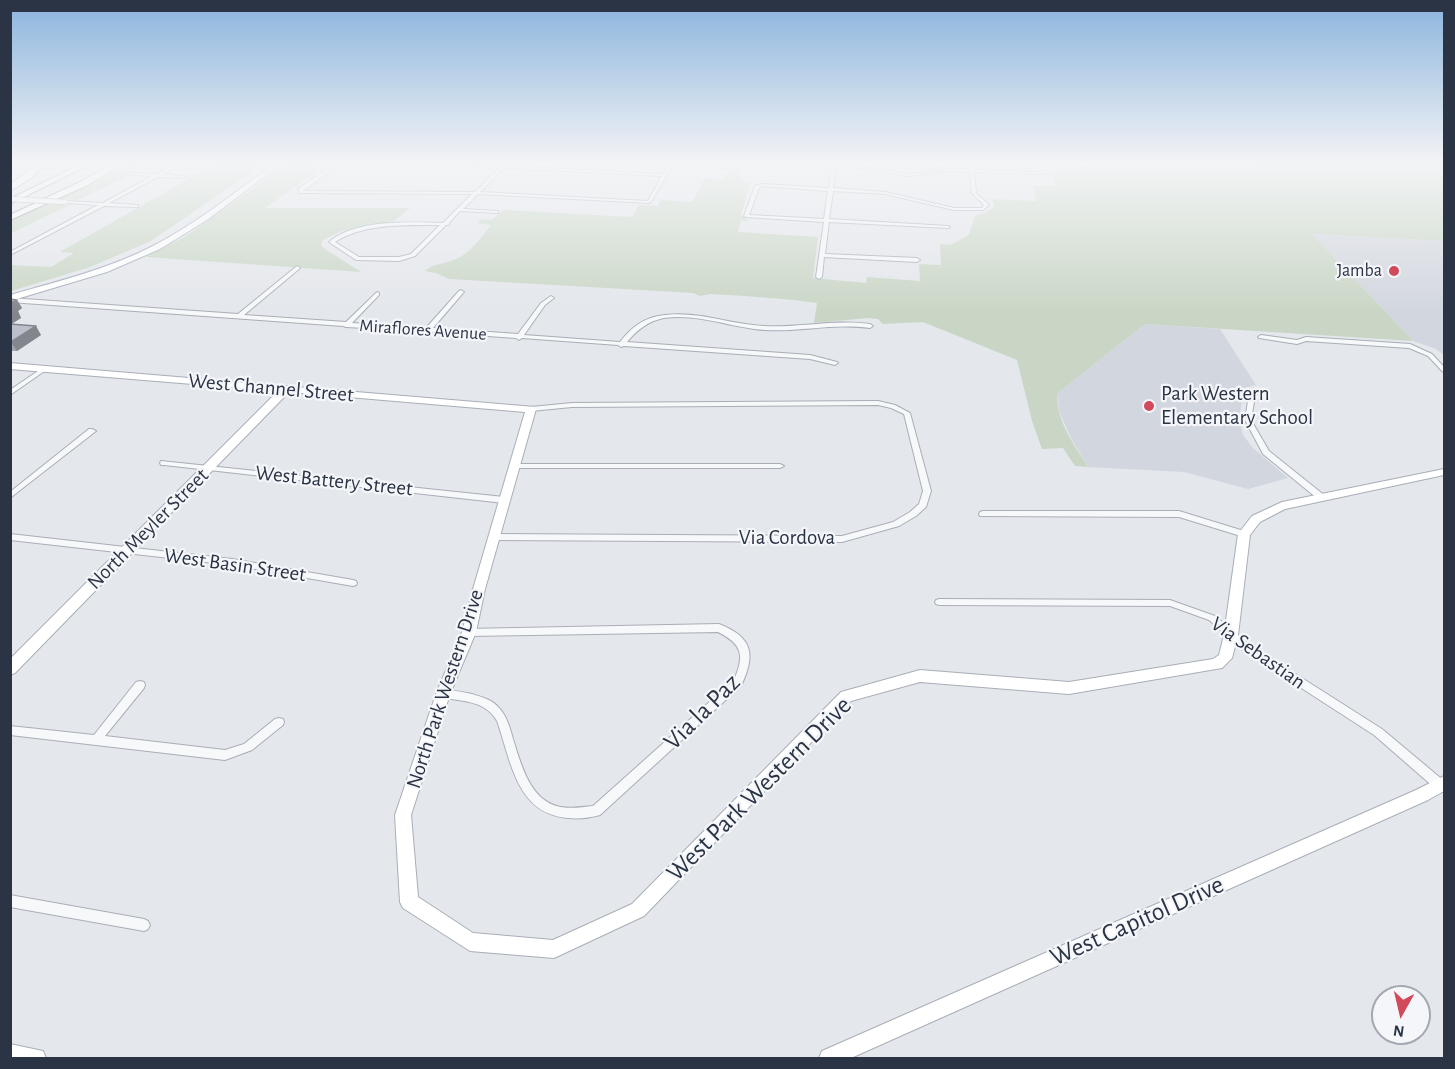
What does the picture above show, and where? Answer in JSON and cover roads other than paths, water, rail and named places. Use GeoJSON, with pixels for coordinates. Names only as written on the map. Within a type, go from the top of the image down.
{"type":"FeatureCollection","features":[{"type":"Feature","properties":{"kind":"main road"},"geometry":{"type":"LineString","coordinates":[[10,299],[102,270],[152,249],[178,235],[208,214]]}},
{"type":"Feature","properties":{"kind":"street"},"geometry":{"type":"LineString","coordinates":[[10,254],[85,214]]}},
{"type":"Feature","properties":{"kind":"street"},"geometry":{"type":"LineString","coordinates":[[447,224],[389,224],[338,237],[332,242],[358,258],[407,258],[417,252],[447,224],[456,214]]}},
{"type":"Feature","properties":{"kind":"street"},"geometry":{"type":"LineString","coordinates":[[747,214],[746,216],[948,227]]}},
{"type":"Feature","properties":{"kind":"street"},"geometry":{"type":"LineString","coordinates":[[819,277],[828,214]]}},
{"type":"Feature","properties":{"kind":"street"},"geometry":{"type":"LineString","coordinates":[[822,255],[917,260]]}},
{"type":"Feature","properties":{"kind":"street"},"geometry":{"type":"LineString","coordinates":[[238,317],[297,268]]}},
{"type":"Feature","properties":{"kind":"street"},"geometry":{"type":"LineString","coordinates":[[427,331],[461,292]]}},
{"type":"Feature","properties":{"kind":"street"},"geometry":{"type":"LineString","coordinates":[[346,325],[377,294]]}},
{"type":"Feature","properties":{"kind":"street"},"geometry":{"type":"LineString","coordinates":[[519,338],[543,304],[551,298]]}},
{"type":"Feature","properties":{"kind":"street","name":"Miraflores Avenue"},"geometry":{"type":"LineString","coordinates":[[10,299],[519,338],[810,357],[835,363]]}},
{"type":"Feature","properties":{"kind":"street"},"geometry":{"type":"LineString","coordinates":[[621,345],[635,327],[657,317],[684,316],[766,328],[852,323],[870,326]]}},
{"type":"Feature","properties":{"kind":"street"},"geometry":{"type":"LineString","coordinates":[[1261,337],[1297,342],[1306,339],[1410,346],[1430,355],[1444,370]]}},
{"type":"Feature","properties":{"kind":"street","name":"West Channel Street"},"geometry":{"type":"LineString","coordinates":[[10,366],[531,409]]}},
{"type":"Feature","properties":{"kind":"street"},"geometry":{"type":"LineString","coordinates":[[10,393],[44,369]]}},
{"type":"Feature","properties":{"kind":"street","name":"North Meyler Street"},"geometry":{"type":"LineString","coordinates":[[10,669],[286,389]]}},
{"type":"Feature","properties":{"kind":"street"},"geometry":{"type":"LineString","coordinates":[[1261,394],[1251,401],[1248,420],[1266,452],[1321,496]]}},
{"type":"Feature","properties":{"kind":"street","name":"Via Cordova"},"geometry":{"type":"LineString","coordinates":[[494,537],[842,539],[896,524],[923,505],[927,491],[907,413],[893,406],[878,403],[572,405],[531,409]]}},
{"type":"Feature","properties":{"kind":"street","name":"North Park Western Drive"},"geometry":{"type":"LineString","coordinates":[[409,902],[404,815],[443,694],[469,632],[531,409]]}},
{"type":"Feature","properties":{"kind":"street"},"geometry":{"type":"LineString","coordinates":[[10,496],[92,431]]}},
{"type":"Feature","properties":{"kind":"street","name":"West Battery Street"},"geometry":{"type":"LineString","coordinates":[[164,463],[504,500]]}},
{"type":"Feature","properties":{"kind":"street"},"geometry":{"type":"LineString","coordinates":[[514,466],[780,466]]}},
{"type":"Feature","properties":{"kind":"street"},"geometry":{"type":"LineString","coordinates":[[983,514],[1179,514],[1244,534],[1256,519],[1282,506],[1444,472]]}},
{"type":"Feature","properties":{"kind":"street","name":"West Park Western Drive"},"geometry":{"type":"LineString","coordinates":[[409,902],[470,942],[554,949],[638,910],[846,696],[920,676],[1069,688],[1192,670],[1217,664],[1225,658],[1231,635],[1244,534]]}},
{"type":"Feature","properties":{"kind":"street","name":"West Basin Street"},"geometry":{"type":"LineString","coordinates":[[10,537],[232,562],[353,583]]}},
{"type":"Feature","properties":{"kind":"street","name":"Via Sebastian"},"geometry":{"type":"LineString","coordinates":[[939,602],[1170,603],[1212,618],[1247,648],[1378,732],[1442,784]]}},
{"type":"Feature","properties":{"kind":"street","name":"Via la Paz"},"geometry":{"type":"LineString","coordinates":[[443,694],[483,702],[494,709],[502,719],[518,774],[531,798],[553,811],[575,815],[596,812],[738,683],[746,668],[746,648],[736,636],[719,628],[469,632]]}},
{"type":"Feature","properties":{"kind":"street"},"geometry":{"type":"LineString","coordinates":[[96,740],[140,685]]}},
{"type":"Feature","properties":{"kind":"street"},"geometry":{"type":"LineString","coordinates":[[10,730],[225,755],[248,747],[279,722]]}},
{"type":"Feature","properties":{"kind":"street","name":"West Capitol Drive"},"geometry":{"type":"LineString","coordinates":[[829,1059],[1442,784]]}},
{"type":"Feature","properties":{"kind":"street"},"geometry":{"type":"LineString","coordinates":[[10,901],[144,925]]}},
{"type":"Feature","properties":{"kind":"street"},"geometry":{"type":"LineString","coordinates":[[10,1054],[36,1059]]}},
{"type":"Feature","properties":{"kind":"place","name":"Jamba"},"geometry":{"type":"Point","coordinates":[1394,271]}},
{"type":"Feature","properties":{"kind":"place","name":"Park Western Elementary School"},"geometry":{"type":"Point","coordinates":[1149,406]}}]}
